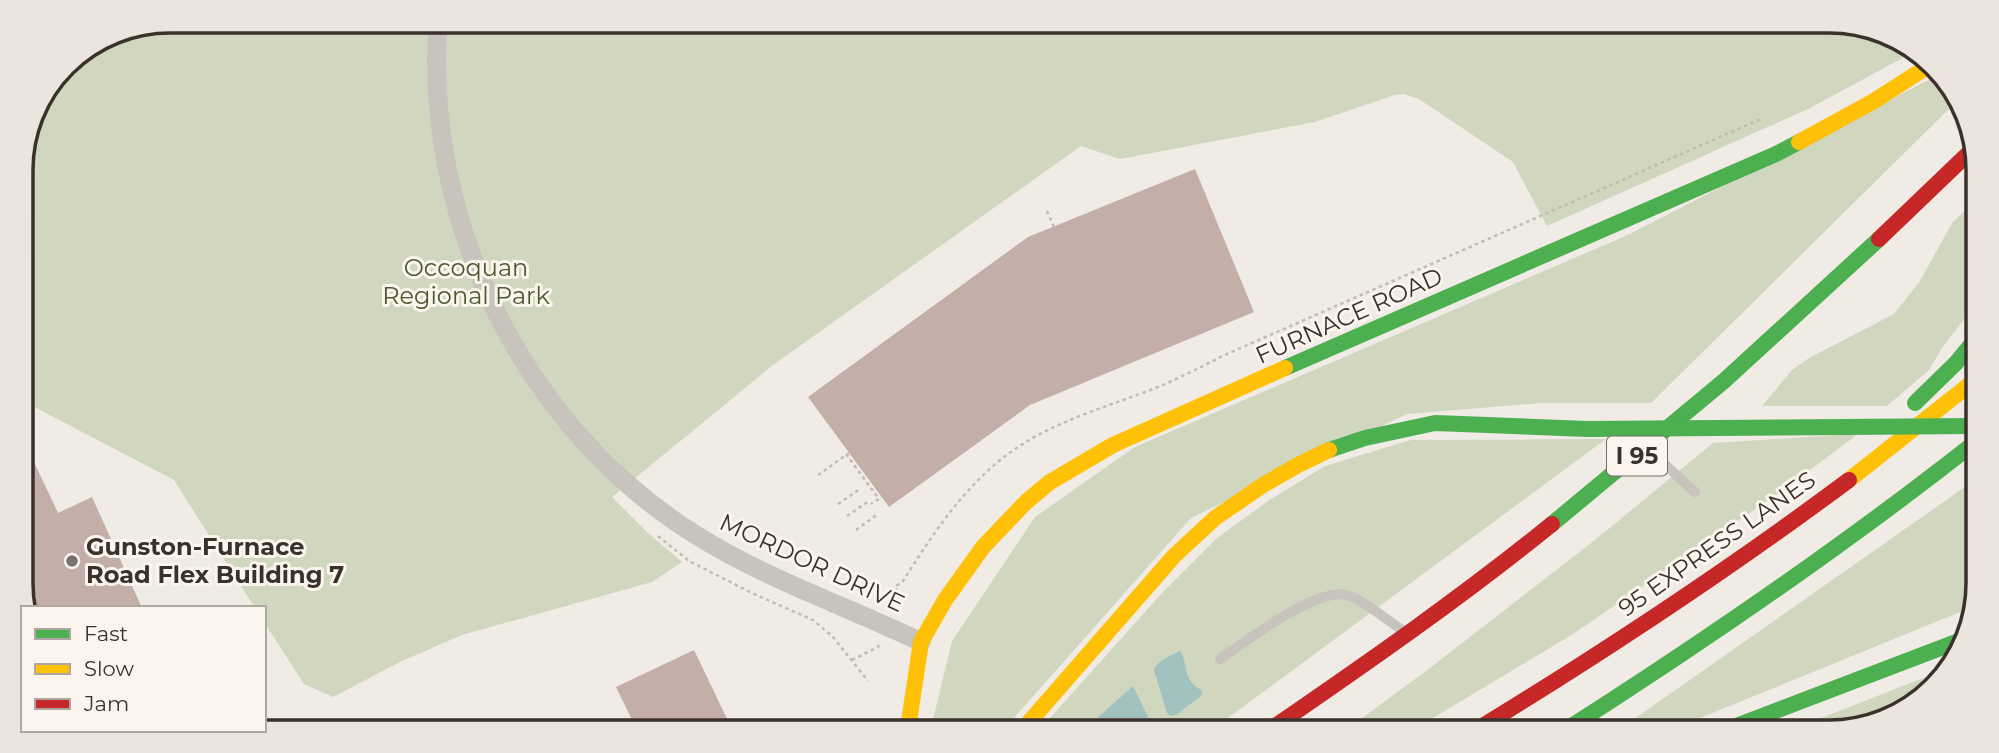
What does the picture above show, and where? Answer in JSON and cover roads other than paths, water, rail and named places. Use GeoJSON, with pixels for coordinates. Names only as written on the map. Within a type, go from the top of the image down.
{"type":"FeatureCollection","features":[{"type":"Feature","properties":{"kind":"main road","name":"FURNACE ROAD"},"geometry":{"type":"LineString","coordinates":[[909,720],[921,642],[945,600],[990,539],[1026,502],[1075,466],[1153,426],[1776,154],[1838,124],[1922,70]]}},
{"type":"Feature","properties":{"kind":"main road","name":"I 95"},"geometry":{"type":"LineString","coordinates":[[1284,719],[1408,634],[1647,448],[1831,286],[1965,156]]}},
{"type":"Feature","properties":{"kind":"main road"},"geometry":{"type":"LineString","coordinates":[[1803,514],[1966,351]]}},
{"type":"Feature","properties":{"kind":"main road","name":"95 EXPRESS LANES"},"geometry":{"type":"LineString","coordinates":[[1495,719],[1548,688],[1726,569],[1803,514],[1966,386]]}},
{"type":"Feature","properties":{"kind":"main road"},"geometry":{"type":"LineString","coordinates":[[1031,719],[1174,556],[1215,518],[1298,465],[1329,450],[1365,438],[1435,423],[1587,429],[1966,426]]}},
{"type":"Feature","properties":{"kind":"main road"},"geometry":{"type":"LineString","coordinates":[[1581,719],[1780,589],[1966,449]]}},
{"type":"Feature","properties":{"kind":"main road"},"geometry":{"type":"LineString","coordinates":[[1754,719],[1952,644]]}},
{"type":"Feature","properties":{"kind":"street","name":"MORDOR DRIVE"},"geometry":{"type":"LineString","coordinates":[[438,34],[437,90],[442,139],[451,188],[465,238],[503,327],[532,374],[561,413],[589,446],[620,476],[650,503],[693,533],[745,563],[921,642]]}},
{"type":"Feature","properties":{"kind":"lane"},"geometry":{"type":"LineString","coordinates":[[1647,448],[1695,492]]}},
{"type":"Feature","properties":{"kind":"lane"},"geometry":{"type":"LineString","coordinates":[[1220,659],[1293,611],[1331,594],[1352,597],[1408,634]]}},
{"type":"Feature","properties":{"kind":"water"},"geometry":{"type":"Polygon","coordinates":[[[1180,651],[1190,680],[1202,691],[1201,696],[1171,716],[1167,713],[1154,670],[1161,661],[1180,651]]]}},
{"type":"Feature","properties":{"kind":"water"},"geometry":{"type":"Polygon","coordinates":[[[1133,686],[1149,719],[1096,719],[1133,686]]]}},
{"type":"Feature","properties":{"kind":"place","name":"Gunston-Furnace Road Flex Building 7"},"geometry":{"type":"Point","coordinates":[72,561]}},
{"type":"Feature","properties":{"kind":"park label","name":"Occoquan Regional Park"},"geometry":{"type":"Point","coordinates":[466,282]}}]}
